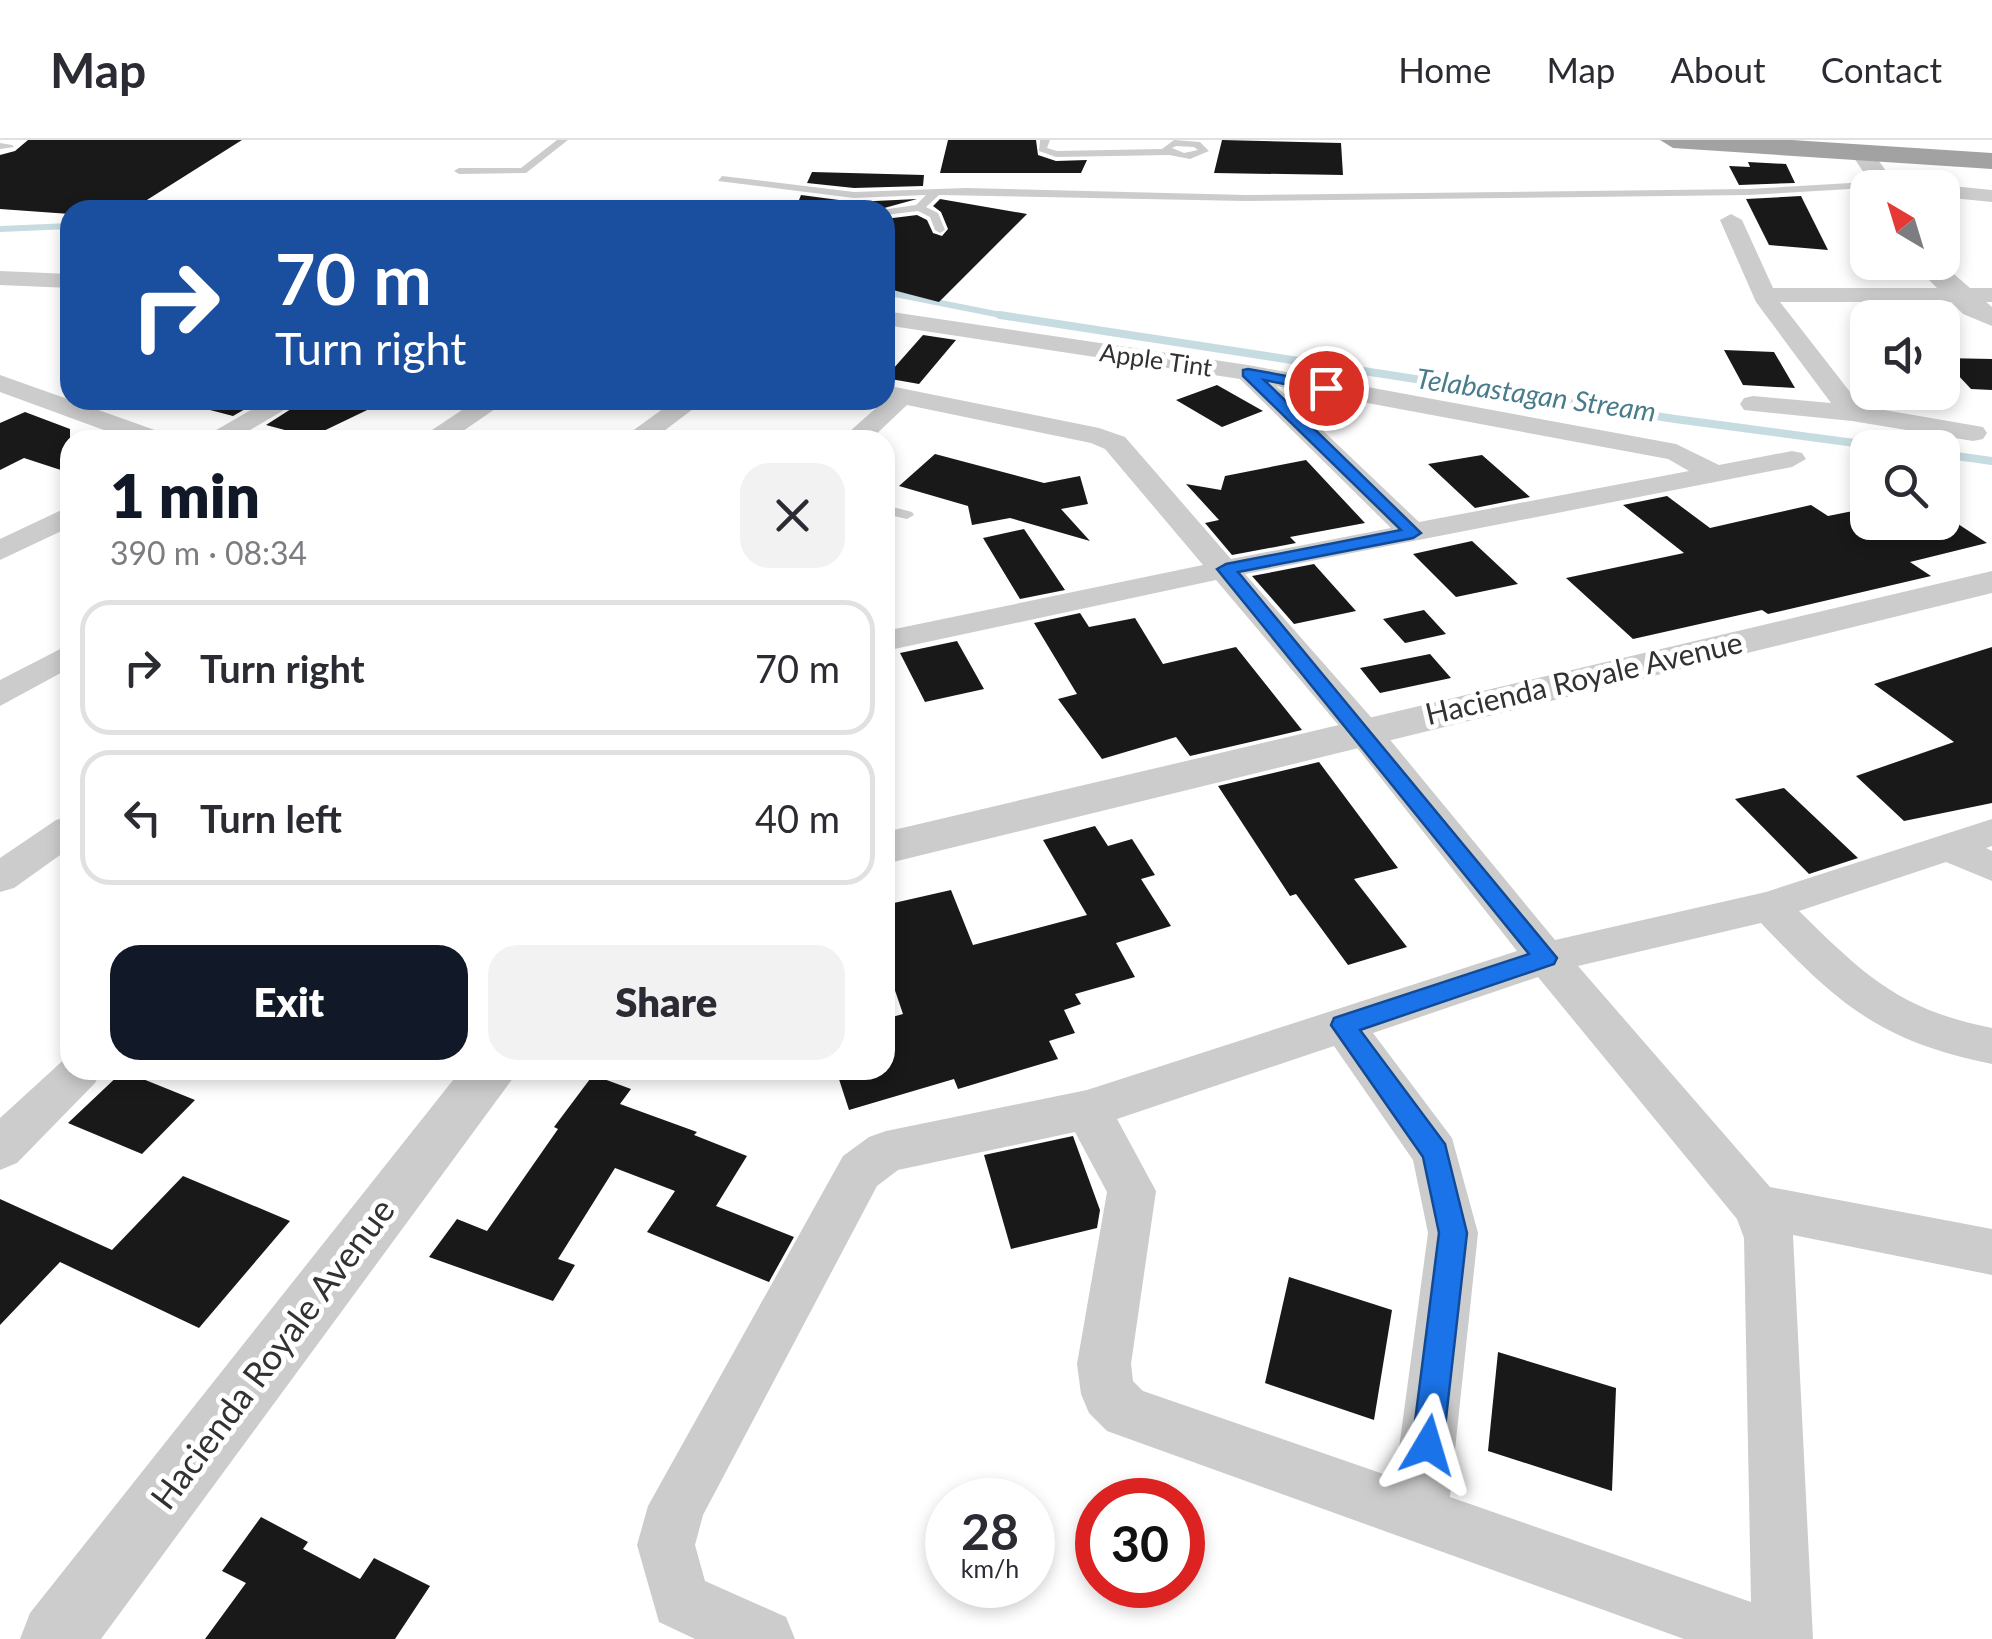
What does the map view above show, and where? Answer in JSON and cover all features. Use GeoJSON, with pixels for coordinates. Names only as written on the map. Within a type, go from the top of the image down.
{"type":"FeatureCollection","features":[{"type":"Feature","properties":{"kind":"highway"},"geometry":{"type":"LineString","coordinates":[[1673,140],[1992,161]]}},
{"type":"Feature","properties":{"kind":"street"},"geometry":{"type":"LineString","coordinates":[[1860,152],[1873,170]]}},
{"type":"Feature","properties":{"kind":"street"},"geometry":{"type":"LineString","coordinates":[[1960,192],[1992,196]]}},
{"type":"Feature","properties":{"kind":"street"},"geometry":{"type":"LineString","coordinates":[[1731,220],[1764,295],[1852,413]]}},
{"type":"Feature","properties":{"kind":"street"},"geometry":{"type":"LineString","coordinates":[[0,278],[60,281]]}},
{"type":"Feature","properties":{"kind":"street"},"geometry":{"type":"LineString","coordinates":[[1943,280],[1992,318]]}},
{"type":"Feature","properties":{"kind":"street"},"geometry":{"type":"LineString","coordinates":[[1764,295],[1992,295]]}},
{"type":"Feature","properties":{"kind":"street","name":"Apple Tint"},"geometry":{"type":"LineString","coordinates":[[895,320],[1248,373],[1676,452],[1716,474]]}},
{"type":"Feature","properties":{"kind":"street"},"geometry":{"type":"LineString","coordinates":[[1248,373],[1413,533]]}},
{"type":"Feature","properties":{"kind":"street"},"geometry":{"type":"LineString","coordinates":[[0,383],[60,405]]}},
{"type":"Feature","properties":{"kind":"street"},"geometry":{"type":"LineString","coordinates":[[895,395],[1099,436],[1115,443],[1364,732],[1546,958],[1756,1206],[1769,1238],[1782,1639]]}},
{"type":"Feature","properties":{"kind":"street"},"geometry":{"type":"LineString","coordinates":[[1753,404],[1852,413],[1973,432]]}},
{"type":"Feature","properties":{"kind":"street"},"geometry":{"type":"LineString","coordinates":[[74,410],[129,430]]}},
{"type":"Feature","properties":{"kind":"street"},"geometry":{"type":"LineString","coordinates":[[232,430],[269,410]]}},
{"type":"Feature","properties":{"kind":"street"},"geometry":{"type":"LineString","coordinates":[[447,430],[479,410]]}},
{"type":"Feature","properties":{"kind":"street"},"geometry":{"type":"LineString","coordinates":[[648,430],[678,410]]}},
{"type":"Feature","properties":{"kind":"street"},"geometry":{"type":"LineString","coordinates":[[863,430],[880,410]]}},
{"type":"Feature","properties":{"kind":"street"},"geometry":{"type":"LineString","coordinates":[[895,639],[1226,569],[1792,459]]}},
{"type":"Feature","properties":{"kind":"street"},"geometry":{"type":"LineString","coordinates":[[0,518],[36,532]]}},
{"type":"Feature","properties":{"kind":"street"},"geometry":{"type":"LineString","coordinates":[[0,552],[60,520]]}},
{"type":"Feature","properties":{"kind":"street","name":"Hacienda Royale Avenue"},"geometry":{"type":"LineString","coordinates":[[895,846],[1992,582]]}},
{"type":"Feature","properties":{"kind":"street"},"geometry":{"type":"LineString","coordinates":[[0,695],[60,660]]}},
{"type":"Feature","properties":{"kind":"street"},"geometry":{"type":"LineString","coordinates":[[764,1639],[680,1601],[666,1545],[677,1506],[860,1172],[886,1152],[1086,1110],[1546,958],[1769,906],[1992,832]]}},
{"type":"Feature","properties":{"kind":"street"},"geometry":{"type":"LineString","coordinates":[[0,878],[60,837]]}},
{"type":"Feature","properties":{"kind":"street"},"geometry":{"type":"LineString","coordinates":[[1948,846],[1992,867]]}},
{"type":"Feature","properties":{"kind":"street"},"geometry":{"type":"LineString","coordinates":[[1769,906],[1868,1002],[1892,1018],[1945,1039],[1992,1046]]}},
{"type":"Feature","properties":{"kind":"street"},"geometry":{"type":"LineString","coordinates":[[1343,1025],[1435,1153],[1453,1233],[1419,1516]]}},
{"type":"Feature","properties":{"kind":"street"},"geometry":{"type":"LineString","coordinates":[[0,1149],[69,1080]]}},
{"type":"Feature","properties":{"kind":"street","name":"Hacienda Royale Avenue"},"geometry":{"type":"LineString","coordinates":[[56,1639],[484,1080]]}},
{"type":"Feature","properties":{"kind":"street"},"geometry":{"type":"LineString","coordinates":[[1086,1110],[1132,1192],[1104,1364],[1108,1394],[1126,1412],[1770,1639]]}},
{"type":"Feature","properties":{"kind":"street"},"geometry":{"type":"LineString","coordinates":[[1756,1206],[1992,1252]]}},
{"type":"Feature","properties":{"kind":"lane"},"geometry":{"type":"LineString","coordinates":[[459,171],[523,171],[563,140]]}},
{"type":"Feature","properties":{"kind":"lane"},"geometry":{"type":"LineString","coordinates":[[1045,140],[1042,149],[1049,153],[1193,155],[1204,150],[1186,141],[1170,144],[1166,148],[1170,152]]}},
{"type":"Feature","properties":{"kind":"lane"},"geometry":{"type":"LineString","coordinates":[[1112,156],[1120,140]]}},
{"type":"Feature","properties":{"kind":"lane"},"geometry":{"type":"LineString","coordinates":[[722,179],[817,193],[1246,198],[1850,188]]}},
{"type":"Feature","properties":{"kind":"lane"},"geometry":{"type":"LineString","coordinates":[[919,208],[937,192]]}},
{"type":"Feature","properties":{"kind":"lane"},"geometry":{"type":"LineString","coordinates":[[895,211],[919,208],[934,215],[940,230]]}},
{"type":"Feature","properties":{"kind":"lane"},"geometry":{"type":"LineString","coordinates":[[895,513],[906,516]]}},
{"type":"Feature","properties":{"kind":"building"},"geometry":{"type":"Polygon","coordinates":[[[28,140],[242,140],[147,200],[60,200],[60,213],[0,209],[0,155],[15,151],[28,140]]]}},
{"type":"Feature","properties":{"kind":"building"},"geometry":{"type":"Polygon","coordinates":[[[948,140],[1036,140],[1038,155],[1056,161],[1087,160],[1081,173],[940,173],[948,140]]]}},
{"type":"Feature","properties":{"kind":"building"},"geometry":{"type":"Polygon","coordinates":[[[1222,140],[1341,143],[1343,175],[1214,173],[1222,140]]]}},
{"type":"Feature","properties":{"kind":"building"},"geometry":{"type":"Polygon","coordinates":[[[1748,162],[1786,164],[1795,183],[1739,185],[1729,166],[1750,167],[1748,162]]]}},
{"type":"Feature","properties":{"kind":"building"},"geometry":{"type":"Polygon","coordinates":[[[812,172],[924,175],[923,186],[854,188],[807,183],[812,172]]]}},
{"type":"Feature","properties":{"kind":"building"},"geometry":{"type":"Polygon","coordinates":[[[801,195],[839,200],[799,200],[801,195]]]}},
{"type":"Feature","properties":{"kind":"building"},"geometry":{"type":"Polygon","coordinates":[[[1801,196],[1828,250],[1769,245],[1746,199],[1801,196]]]}},
{"type":"Feature","properties":{"kind":"building"},"geometry":{"type":"Polygon","coordinates":[[[940,199],[1027,214],[939,302],[895,291],[895,218],[917,215],[927,220],[933,233],[942,236],[948,229],[941,212],[933,206],[940,199]]]}},
{"type":"Feature","properties":{"kind":"building"},"geometry":{"type":"Polygon","coordinates":[[[923,335],[956,340],[919,384],[895,380],[895,367],[923,335]]]}},
{"type":"Feature","properties":{"kind":"building"},"geometry":{"type":"Polygon","coordinates":[[[1724,350],[1774,352],[1795,388],[1743,385],[1724,350]]]}},
{"type":"Feature","properties":{"kind":"building"},"geometry":{"type":"Polygon","coordinates":[[[1960,358],[1992,359],[1992,390],[1971,389],[1960,377],[1960,358]]]}},
{"type":"Feature","properties":{"kind":"building"},"geometry":{"type":"Polygon","coordinates":[[[1217,385],[1263,411],[1222,427],[1176,400],[1217,385]]]}},
{"type":"Feature","properties":{"kind":"building"},"geometry":{"type":"Polygon","coordinates":[[[210,410],[244,410],[233,416],[210,410]]]}},
{"type":"Feature","properties":{"kind":"building"},"geometry":{"type":"Polygon","coordinates":[[[289,410],[367,410],[326,430],[285,430],[266,425],[289,410]]]}},
{"type":"Feature","properties":{"kind":"building"},"geometry":{"type":"Polygon","coordinates":[[[25,412],[70,429],[60,430],[60,470],[24,458],[0,470],[0,423],[25,412]]]}},
{"type":"Feature","properties":{"kind":"building"},"geometry":{"type":"Polygon","coordinates":[[[935,454],[1044,483],[1080,476],[1088,504],[1061,509],[1090,541],[1010,518],[972,525],[968,506],[899,486],[935,454]]]}},
{"type":"Feature","properties":{"kind":"building"},"geometry":{"type":"Polygon","coordinates":[[[1482,455],[1530,497],[1475,508],[1428,464],[1482,455]]]}},
{"type":"Feature","properties":{"kind":"building"},"geometry":{"type":"Polygon","coordinates":[[[1306,460],[1365,523],[1290,537],[1296,543],[1232,555],[1205,523],[1219,520],[1186,484],[1221,490],[1225,476],[1306,460]]]}},
{"type":"Feature","properties":{"kind":"building"},"geometry":{"type":"Polygon","coordinates":[[[1667,496],[1710,528],[1811,505],[1828,516],[1850,512],[1850,540],[1960,540],[1960,525],[1987,543],[1910,562],[1931,576],[1768,614],[1762,610],[1633,639],[1566,578],[1684,553],[1623,505],[1667,496]]]}},
{"type":"Feature","properties":{"kind":"building"},"geometry":{"type":"Polygon","coordinates":[[[1024,529],[1065,590],[1020,599],[983,538],[1024,529]]]}},
{"type":"Feature","properties":{"kind":"building"},"geometry":{"type":"Polygon","coordinates":[[[1472,541],[1518,584],[1456,597],[1413,554],[1472,541]]]}},
{"type":"Feature","properties":{"kind":"building"},"geometry":{"type":"Polygon","coordinates":[[[1314,564],[1356,611],[1294,624],[1252,576],[1314,564]]]}},
{"type":"Feature","properties":{"kind":"building"},"geometry":{"type":"Polygon","coordinates":[[[1424,610],[1446,634],[1405,643],[1383,619],[1424,610]]]}},
{"type":"Feature","properties":{"kind":"building"},"geometry":{"type":"Polygon","coordinates":[[[1080,613],[1089,627],[1135,618],[1163,664],[1236,647],[1302,730],[1190,756],[1176,737],[1102,759],[1058,699],[1077,694],[1034,623],[1080,613]]]}},
{"type":"Feature","properties":{"kind":"building"},"geometry":{"type":"Polygon","coordinates":[[[957,641],[984,689],[925,702],[900,653],[957,641]]]}},
{"type":"Feature","properties":{"kind":"building"},"geometry":{"type":"Polygon","coordinates":[[[1992,647],[1992,803],[1904,821],[1856,776],[1954,742],[1874,684],[1992,647]]]}},
{"type":"Feature","properties":{"kind":"building"},"geometry":{"type":"Polygon","coordinates":[[[1430,654],[1451,678],[1380,693],[1360,668],[1430,654]]]}},
{"type":"Feature","properties":{"kind":"building"},"geometry":{"type":"Polygon","coordinates":[[[1319,762],[1398,868],[1354,879],[1407,947],[1348,965],[1296,894],[1290,896],[1218,786],[1319,762]]]}},
{"type":"Feature","properties":{"kind":"building"},"geometry":{"type":"Polygon","coordinates":[[[1784,788],[1858,858],[1809,874],[1735,799],[1784,788]]]}},
{"type":"Feature","properties":{"kind":"building"},"geometry":{"type":"Polygon","coordinates":[[[1095,826],[1108,846],[1132,839],[1155,875],[1141,879],[1171,926],[1116,943],[1135,977],[1075,994],[1081,1004],[1064,1010],[1075,1033],[1049,1041],[1058,1059],[958,1089],[954,1079],[849,1110],[839,1080],[895,1080],[895,1016],[903,1014],[895,990],[895,903],[951,890],[973,945],[1087,915],[1043,840],[1095,826]]]}},
{"type":"Feature","properties":{"kind":"building"},"geometry":{"type":"Polygon","coordinates":[[[113,1080],[145,1080],[195,1100],[142,1154],[68,1123],[113,1080]]]}},
{"type":"Feature","properties":{"kind":"building"},"geometry":{"type":"Polygon","coordinates":[[[589,1080],[607,1080],[631,1089],[620,1104],[697,1132],[694,1135],[747,1156],[716,1206],[794,1237],[769,1282],[647,1232],[675,1191],[615,1168],[558,1259],[575,1265],[553,1301],[429,1257],[457,1219],[487,1231],[558,1129],[554,1127],[589,1080]]]}},
{"type":"Feature","properties":{"kind":"building"},"geometry":{"type":"Polygon","coordinates":[[[1073,1136],[1100,1210],[1097,1228],[1011,1249],[984,1155],[1073,1136]]]}},
{"type":"Feature","properties":{"kind":"building"},"geometry":{"type":"Polygon","coordinates":[[[183,1176],[290,1221],[199,1328],[60,1262],[0,1325],[0,1199],[112,1250],[183,1176]]]}},
{"type":"Feature","properties":{"kind":"building"},"geometry":{"type":"Polygon","coordinates":[[[1289,1277],[1392,1310],[1374,1420],[1265,1383],[1289,1277]]]}},
{"type":"Feature","properties":{"kind":"building"},"geometry":{"type":"Polygon","coordinates":[[[1498,1352],[1616,1388],[1612,1491],[1488,1451],[1498,1352]]]}},
{"type":"Feature","properties":{"kind":"building"},"geometry":{"type":"Polygon","coordinates":[[[261,1517],[308,1542],[303,1549],[360,1579],[374,1558],[430,1586],[395,1639],[205,1639],[246,1583],[222,1571],[261,1517]]]}},
{"type":"Feature","properties":{"kind":"waterway","name":"Telabastagan Stream"},"geometry":{"type":"LineString","coordinates":[[0,229],[60,226]]}},
{"type":"Feature","properties":{"kind":"waterway","name":"Telabastagan Stream"},"geometry":{"type":"LineString","coordinates":[[895,294],[1004,316]]}},
{"type":"Feature","properties":{"kind":"waterway","name":"Telabastagan Stream"},"geometry":{"type":"LineString","coordinates":[[1000,315],[1004,316]]}},
{"type":"Feature","properties":{"kind":"waterway","name":"Telabastagan Stream"},"geometry":{"type":"LineString","coordinates":[[1004,316],[1850,442]]}},
{"type":"Feature","properties":{"kind":"waterway","name":"Telabastagan Stream"},"geometry":{"type":"LineString","coordinates":[[1004,316],[1016,318]]}},
{"type":"Feature","properties":{"kind":"waterway","name":"Telabastagan Stream"},"geometry":{"type":"LineString","coordinates":[[1960,457],[1992,461]]}},
{"type":"Feature","properties":{"kind":"route"},"geometry":{"type":"LineString","coordinates":[[1326,388],[1248,373],[1413,533],[1226,569],[1364,732],[1546,958],[1343,1025],[1435,1153],[1453,1233],[1428,1445]]}}]}
